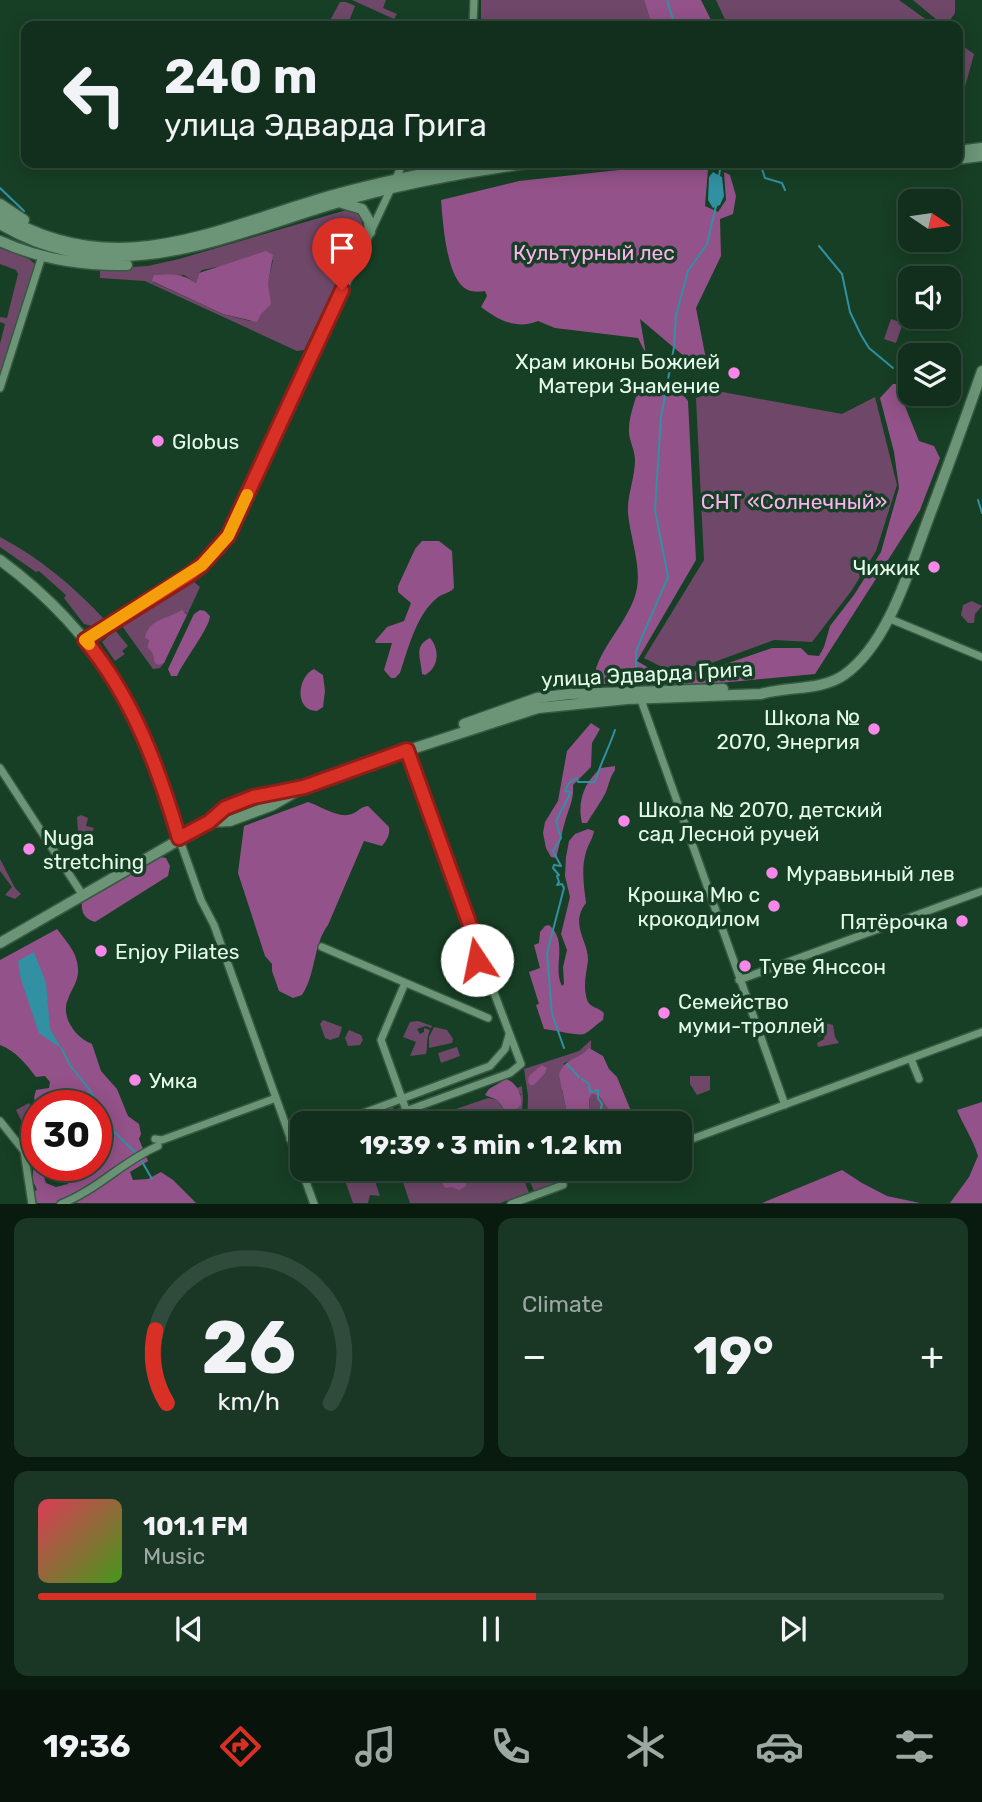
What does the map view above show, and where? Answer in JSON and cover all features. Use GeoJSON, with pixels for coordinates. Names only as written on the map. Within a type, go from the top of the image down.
{"type":"FeatureCollection","features":[{"type":"Feature","properties":{"kind":"street"},"geometry":{"type":"LineString","coordinates":[[473,21],[474,0]]}},
{"type":"Feature","properties":{"kind":"street"},"geometry":{"type":"LineString","coordinates":[[963,150],[982,148]]}},
{"type":"Feature","properties":{"kind":"street"},"geometry":{"type":"LineString","coordinates":[[963,158],[982,156]]}},
{"type":"Feature","properties":{"kind":"street"},"geometry":{"type":"LineString","coordinates":[[85,640],[189,575],[202,565],[228,536],[401,168]]}},
{"type":"Feature","properties":{"kind":"street"},"geometry":{"type":"LineString","coordinates":[[0,241],[42,256],[83,264],[125,265],[148,262],[393,184],[459,168]]}},
{"type":"Feature","properties":{"kind":"street"},"geometry":{"type":"LineString","coordinates":[[0,214],[25,228],[60,239],[103,248],[133,249],[170,243],[263,218],[333,195],[497,168]]}},
{"type":"Feature","properties":{"kind":"street"},"geometry":{"type":"LineString","coordinates":[[339,202],[362,209],[369,221],[370,232]]}},
{"type":"Feature","properties":{"kind":"street"},"geometry":{"type":"LineString","coordinates":[[0,204],[23,220],[60,239]]}},
{"type":"Feature","properties":{"kind":"street"},"geometry":{"type":"LineString","coordinates":[[0,224],[40,242],[104,257],[134,258],[187,248]]}},
{"type":"Feature","properties":{"kind":"street"},"geometry":{"type":"LineString","coordinates":[[0,388],[42,256]]}},
{"type":"Feature","properties":{"kind":"street","name":"улица Эдварда Грига"},"geometry":{"type":"LineString","coordinates":[[0,943],[209,822],[230,821],[273,805],[304,787],[445,737],[452,729],[505,708],[537,698],[569,694],[761,694],[775,689],[824,683],[843,676],[863,657],[888,618],[908,572],[982,371]]}},
{"type":"Feature","properties":{"kind":"street"},"geometry":{"type":"LineString","coordinates":[[0,560],[43,595],[85,640],[111,675],[135,717],[201,900],[214,925],[290,1139]]}},
{"type":"Feature","properties":{"kind":"street"},"geometry":{"type":"LineString","coordinates":[[888,618],[982,657]]}},
{"type":"Feature","properties":{"kind":"street"},"geometry":{"type":"LineString","coordinates":[[640,695],[785,1105]]}},
{"type":"Feature","properties":{"kind":"street"},"geometry":{"type":"LineString","coordinates":[[405,983],[381,1040],[406,1110],[515,1069],[521,1064],[490,982],[479,966],[476,942],[407,750]]}},
{"type":"Feature","properties":{"kind":"street"},"geometry":{"type":"LineString","coordinates":[[0,768],[82,894]]}},
{"type":"Feature","properties":{"kind":"street"},"geometry":{"type":"LineString","coordinates":[[739,980],[982,891]]}},
{"type":"Feature","properties":{"kind":"street"},"geometry":{"type":"LineString","coordinates":[[322,947],[488,1018]]}},
{"type":"Feature","properties":{"kind":"street"},"geometry":{"type":"LineString","coordinates":[[692,1139],[982,1032]]}},
{"type":"Feature","properties":{"kind":"street"},"geometry":{"type":"LineString","coordinates":[[369,1111],[490,1066],[505,1049],[509,1034]]}},
{"type":"Feature","properties":{"kind":"street"},"geometry":{"type":"LineString","coordinates":[[911,1059],[919,1079]]}},
{"type":"Feature","properties":{"kind":"street"},"geometry":{"type":"LineString","coordinates":[[61,1203],[85,1193],[156,1143],[276,1098]]}},
{"type":"Feature","properties":{"kind":"street"},"geometry":{"type":"LineString","coordinates":[[0,1121],[24,1151],[32,1203]]}},
{"type":"Feature","properties":{"kind":"street"},"geometry":{"type":"LineString","coordinates":[[308,1181],[314,1203]]}},
{"type":"Feature","properties":{"kind":"street"},"geometry":{"type":"LineString","coordinates":[[511,1203],[563,1185]]}},
{"type":"Feature","properties":{"kind":"green space"},"geometry":{"type":"Polygon","coordinates":[[[352,0],[386,0],[383,8],[397,14],[394,19],[352,0]]]}},
{"type":"Feature","properties":{"kind":"green space"},"geometry":{"type":"Polygon","coordinates":[[[481,0],[644,0],[650,21],[481,21],[481,0]]]}},
{"type":"Feature","properties":{"kind":"green space"},"geometry":{"type":"Polygon","coordinates":[[[644,0],[701,0],[712,21],[650,21],[644,0]]]}},
{"type":"Feature","properties":{"kind":"green space"},"geometry":{"type":"Polygon","coordinates":[[[716,0],[899,0],[928,21],[726,21],[716,0]]]}},
{"type":"Feature","properties":{"kind":"green space"},"geometry":{"type":"Polygon","coordinates":[[[913,0],[955,0],[955,13],[950,20],[937,20],[913,0]]]}},
{"type":"Feature","properties":{"kind":"green space"},"geometry":{"type":"Polygon","coordinates":[[[340,2],[355,6],[349,21],[330,21],[340,2]]]}},
{"type":"Feature","properties":{"kind":"green space"},"geometry":{"type":"Polygon","coordinates":[[[963,46],[974,54],[963,94],[963,46]]]}},
{"type":"Feature","properties":{"kind":"green space","name":"Культурный лес"},"geometry":{"type":"Polygon","coordinates":[[[637,168],[707,168],[705,206],[718,212],[726,200],[724,172],[730,175],[736,196],[733,214],[720,219],[721,256],[696,308],[706,359],[698,368],[640,319],[646,354],[638,338],[555,328],[538,321],[515,324],[501,320],[481,307],[487,296],[485,291],[468,290],[455,275],[450,263],[441,200],[519,181],[637,168]]]}},
{"type":"Feature","properties":{"kind":"green space"},"geometry":{"type":"Polygon","coordinates":[[[350,209],[360,212],[363,228],[304,350],[297,351],[145,281],[100,278],[100,269],[148,266],[350,209]],[[273,260],[202,270],[196,283],[184,275],[153,282],[223,314],[250,321],[261,314],[273,260]]]}},
{"type":"Feature","properties":{"kind":"green space"},"geometry":{"type":"Polygon","coordinates":[[[0,248],[35,264],[0,378],[0,344],[5,324],[0,322],[0,317],[7,318],[18,274],[16,270],[0,264],[0,248]]]}},
{"type":"Feature","properties":{"kind":"green space"},"geometry":{"type":"Polygon","coordinates":[[[266,251],[273,255],[268,284],[271,304],[257,322],[223,314],[152,281],[154,275],[171,274],[186,277],[196,283],[199,273],[266,251]]]}},
{"type":"Feature","properties":{"kind":"green space"},"geometry":{"type":"Polygon","coordinates":[[[891,319],[898,321],[898,329],[901,329],[896,343],[884,339],[891,319]]]}},
{"type":"Feature","properties":{"kind":"green space"},"geometry":{"type":"Polygon","coordinates":[[[893,384],[898,384],[898,406],[905,406],[919,441],[934,446],[940,458],[920,510],[815,674],[720,683],[650,685],[625,682],[593,685],[599,660],[628,613],[637,588],[636,560],[628,513],[635,460],[629,425],[636,397],[653,385],[680,391],[688,401],[696,560],[637,661],[663,676],[711,669],[772,648],[801,648],[808,655],[819,656],[830,626],[854,595],[881,552],[899,488],[894,452],[880,398],[893,384]]]}},
{"type":"Feature","properties":{"kind":"green space","name":"СНТ «Солнечный»"},"geometry":{"type":"Polygon","coordinates":[[[717,391],[842,414],[875,397],[897,485],[876,551],[852,590],[812,642],[774,640],[706,665],[664,668],[644,658],[704,560],[696,398],[717,391]]]}},
{"type":"Feature","properties":{"kind":"green space"},"geometry":{"type":"Polygon","coordinates":[[[0,537],[55,574],[104,619],[92,626],[84,624],[64,598],[66,595],[39,571],[36,572],[0,547],[0,537]]]}},
{"type":"Feature","properties":{"kind":"green space"},"geometry":{"type":"Polygon","coordinates":[[[422,541],[439,541],[452,551],[454,588],[436,599],[423,614],[400,673],[391,678],[384,670],[392,643],[375,641],[387,627],[404,621],[411,603],[398,592],[398,586],[415,549],[422,541]]]}},
{"type":"Feature","properties":{"kind":"green space"},"geometry":{"type":"Polygon","coordinates":[[[193,581],[200,587],[187,615],[185,612],[170,617],[149,640],[147,647],[152,651],[154,659],[164,663],[160,668],[153,669],[122,626],[193,581]]]}},
{"type":"Feature","properties":{"kind":"green space"},"geometry":{"type":"Polygon","coordinates":[[[972,601],[982,606],[975,614],[974,623],[968,623],[961,615],[963,605],[972,601]]]}},
{"type":"Feature","properties":{"kind":"green space"},"geometry":{"type":"Polygon","coordinates":[[[182,610],[187,615],[164,663],[159,665],[155,663],[152,652],[147,647],[147,632],[154,623],[182,610]]]}},
{"type":"Feature","properties":{"kind":"green space"},"geometry":{"type":"Polygon","coordinates":[[[200,610],[210,616],[209,621],[177,676],[171,676],[168,669],[194,614],[200,610]]]}},
{"type":"Feature","properties":{"kind":"green space"},"geometry":{"type":"Polygon","coordinates":[[[115,630],[128,646],[122,651],[125,654],[115,661],[102,642],[115,630]]]}},
{"type":"Feature","properties":{"kind":"green space"},"geometry":{"type":"Polygon","coordinates":[[[430,638],[437,653],[433,668],[425,675],[422,674],[420,649],[430,638]]]}},
{"type":"Feature","properties":{"kind":"green space"},"geometry":{"type":"Polygon","coordinates":[[[314,669],[323,675],[325,691],[323,707],[317,711],[304,706],[300,693],[304,679],[314,669]]]}},
{"type":"Feature","properties":{"kind":"green space"},"geometry":{"type":"Polygon","coordinates":[[[591,723],[600,729],[592,743],[591,767],[573,785],[556,858],[551,857],[543,833],[545,822],[558,801],[567,751],[591,723]]]}},
{"type":"Feature","properties":{"kind":"green space"},"geometry":{"type":"Polygon","coordinates":[[[615,766],[602,800],[587,823],[582,823],[580,808],[586,786],[601,768],[615,766]]]}},
{"type":"Feature","properties":{"kind":"green space"},"geometry":{"type":"Polygon","coordinates":[[[308,802],[341,815],[352,814],[368,806],[389,827],[389,832],[382,846],[364,841],[323,933],[307,987],[302,995],[293,998],[279,991],[272,964],[265,956],[238,873],[244,826],[308,802]]]}},
{"type":"Feature","properties":{"kind":"green space"},"geometry":{"type":"Polygon","coordinates":[[[81,815],[88,818],[86,826],[94,828],[92,832],[78,831],[77,817],[81,815]]]}},
{"type":"Feature","properties":{"kind":"green space"},"geometry":{"type":"Polygon","coordinates":[[[588,829],[594,831],[584,858],[586,903],[581,911],[579,926],[588,954],[585,985],[587,1000],[590,1005],[604,1013],[603,1020],[587,1033],[572,1034],[544,1029],[529,972],[540,968],[534,945],[539,943],[540,932],[549,925],[558,939],[559,979],[562,986],[564,984],[563,967],[567,950],[561,934],[570,897],[565,876],[566,857],[569,841],[575,834],[588,829]]]}},
{"type":"Feature","properties":{"kind":"green space"},"geometry":{"type":"Polygon","coordinates":[[[160,857],[166,858],[170,866],[168,876],[95,922],[88,919],[82,909],[82,901],[160,857]]]}},
{"type":"Feature","properties":{"kind":"green space"},"geometry":{"type":"Polygon","coordinates":[[[0,859],[21,894],[15,899],[5,895],[12,887],[0,871],[0,859]]]}},
{"type":"Feature","properties":{"kind":"green space"},"geometry":{"type":"Polygon","coordinates":[[[57,929],[73,952],[78,968],[66,1006],[68,1020],[80,1037],[92,1044],[101,1071],[117,1089],[128,1116],[139,1124],[139,1139],[148,1161],[130,1172],[133,1180],[148,1179],[161,1172],[196,1203],[36,1203],[34,1191],[37,1190],[33,1181],[45,1181],[56,1187],[68,1184],[69,1181],[112,1181],[112,1090],[36,1090],[49,1088],[50,1082],[45,1076],[36,1077],[16,1054],[0,1045],[0,960],[57,929]]]}},
{"type":"Feature","properties":{"kind":"green space"},"geometry":{"type":"Polygon","coordinates":[[[323,1020],[342,1027],[339,1037],[330,1040],[325,1038],[320,1024],[323,1020]]]}},
{"type":"Feature","properties":{"kind":"green space"},"geometry":{"type":"Polygon","coordinates":[[[418,1021],[432,1026],[417,1029],[420,1034],[424,1032],[424,1028],[430,1030],[426,1054],[410,1056],[416,1042],[403,1037],[410,1022],[418,1021]]]}},
{"type":"Feature","properties":{"kind":"green space"},"geometry":{"type":"Polygon","coordinates":[[[825,1023],[833,1025],[839,1043],[818,1047],[817,1043],[824,1039],[825,1034],[819,1037],[817,1032],[820,1026],[826,1029],[825,1023]]]}},
{"type":"Feature","properties":{"kind":"green space"},"geometry":{"type":"Polygon","coordinates":[[[434,1027],[447,1030],[453,1039],[452,1043],[429,1048],[429,1037],[434,1027]]]}},
{"type":"Feature","properties":{"kind":"green space"},"geometry":{"type":"Polygon","coordinates":[[[349,1030],[361,1035],[363,1040],[360,1045],[348,1046],[345,1038],[349,1030]]]}},
{"type":"Feature","properties":{"kind":"green space"},"geometry":{"type":"Polygon","coordinates":[[[591,1040],[591,1049],[564,1063],[562,1090],[566,1111],[527,1111],[524,1069],[579,1051],[591,1040]]]}},
{"type":"Feature","properties":{"kind":"green space"},"geometry":{"type":"Polygon","coordinates":[[[457,1047],[460,1056],[441,1063],[438,1053],[457,1047]]]}},
{"type":"Feature","properties":{"kind":"green space"},"geometry":{"type":"Polygon","coordinates":[[[589,1048],[603,1056],[609,1069],[617,1077],[631,1111],[609,1111],[599,1096],[592,1094],[589,1099],[590,1111],[566,1111],[559,1075],[564,1065],[589,1048]]]}},
{"type":"Feature","properties":{"kind":"green space"},"geometry":{"type":"Polygon","coordinates":[[[542,1065],[547,1068],[545,1073],[534,1085],[530,1085],[529,1076],[542,1065]]]}},
{"type":"Feature","properties":{"kind":"green space"},"geometry":{"type":"Polygon","coordinates":[[[690,1076],[710,1076],[710,1090],[697,1095],[690,1084],[690,1076]]]}},
{"type":"Feature","properties":{"kind":"green space"},"geometry":{"type":"Polygon","coordinates":[[[506,1079],[510,1081],[518,1089],[521,1105],[514,1111],[505,1110],[497,1100],[485,1095],[489,1089],[506,1079]]]}},
{"type":"Feature","properties":{"kind":"green space"},"geometry":{"type":"Polygon","coordinates":[[[522,1086],[522,1111],[450,1111],[488,1098],[497,1100],[502,1107],[521,1095],[517,1088],[522,1086]]]}},
{"type":"Feature","properties":{"kind":"green space"},"geometry":{"type":"Polygon","coordinates":[[[592,1094],[599,1096],[609,1111],[590,1111],[589,1099],[592,1094]]]}},
{"type":"Feature","properties":{"kind":"green space"},"geometry":{"type":"Polygon","coordinates":[[[982,1102],[982,1203],[950,1203],[969,1177],[978,1156],[957,1110],[982,1102]]]}},
{"type":"Feature","properties":{"kind":"green space"},"geometry":{"type":"Polygon","coordinates":[[[392,1104],[394,1111],[378,1111],[391,1107],[392,1104]]]}},
{"type":"Feature","properties":{"kind":"green space"},"geometry":{"type":"Polygon","coordinates":[[[21,1107],[21,1120],[16,1110],[21,1107]]]}},
{"type":"Feature","properties":{"kind":"green space"},"geometry":{"type":"Polygon","coordinates":[[[842,1170],[887,1196],[920,1203],[762,1203],[842,1170]]]}},
{"type":"Feature","properties":{"kind":"green space"},"geometry":{"type":"Polygon","coordinates":[[[345,1181],[375,1181],[380,1196],[370,1195],[368,1203],[353,1203],[345,1181]]]}},
{"type":"Feature","properties":{"kind":"green space"},"geometry":{"type":"Polygon","coordinates":[[[403,1181],[524,1181],[529,1193],[500,1203],[410,1203],[403,1181]]]}},
{"type":"Feature","properties":{"kind":"green space"},"geometry":{"type":"Polygon","coordinates":[[[467,1181],[466,1186],[459,1190],[445,1188],[442,1182],[467,1181]]]}},
{"type":"Feature","properties":{"kind":"green space"},"geometry":{"type":"Polygon","coordinates":[[[530,1181],[563,1181],[562,1183],[534,1191],[530,1181]]]}},
{"type":"Feature","properties":{"kind":"water"},"geometry":{"type":"Polygon","coordinates":[[[713,172],[722,177],[724,196],[720,205],[713,208],[708,200],[709,177],[713,172]]]}},
{"type":"Feature","properties":{"kind":"water"},"geometry":{"type":"Polygon","coordinates":[[[34,952],[46,983],[50,1029],[62,1049],[39,1033],[21,980],[18,961],[34,952]]]}},
{"type":"Feature","properties":{"kind":"waterway"},"geometry":{"type":"LineString","coordinates":[[667,0],[673,21]]}},
{"type":"Feature","properties":{"kind":"waterway"},"geometry":{"type":"LineString","coordinates":[[719,176],[720,168]]}},
{"type":"Feature","properties":{"kind":"waterway"},"geometry":{"type":"LineString","coordinates":[[762,168],[765,178],[782,183],[785,190]]}},
{"type":"Feature","properties":{"kind":"waterway"},"geometry":{"type":"LineString","coordinates":[[0,188],[24,211]]}},
{"type":"Feature","properties":{"kind":"waterway"},"geometry":{"type":"LineString","coordinates":[[636,669],[636,651],[668,577],[655,510],[661,417],[674,347],[676,315],[688,271],[707,244],[716,206]]}},
{"type":"Feature","properties":{"kind":"waterway"},"geometry":{"type":"LineString","coordinates":[[819,246],[842,274],[850,312],[861,335],[869,348],[893,368]]}},
{"type":"Feature","properties":{"kind":"waterway"},"geometry":{"type":"LineString","coordinates":[[978,500],[982,513]]}},
{"type":"Feature","properties":{"kind":"waterway"},"geometry":{"type":"LineString","coordinates":[[564,1048],[552,1014],[547,953],[564,888],[562,884],[557,885],[559,875],[553,868],[554,865],[561,866],[553,851],[561,838],[556,821],[571,792],[565,791],[569,783],[577,778],[578,782],[595,782],[615,730]]}},
{"type":"Feature","properties":{"kind":"waterway"},"geometry":{"type":"LineString","coordinates":[[62,1049],[115,1133],[137,1154]]}},
{"type":"Feature","properties":{"kind":"waterway"},"geometry":{"type":"LineString","coordinates":[[567,1064],[579,1077]]}},
{"type":"Feature","properties":{"kind":"waterway"},"geometry":{"type":"LineString","coordinates":[[582,1079],[589,1084],[590,1092],[598,1090],[598,1098],[602,1104],[600,1111]]}},
{"type":"Feature","properties":{"kind":"waterway"},"geometry":{"type":"LineString","coordinates":[[140,1158],[152,1179]]}},
{"type":"Feature","properties":{"kind":"slow traffic"},"geometry":{"type":"LineString","coordinates":[[89,644],[85,640],[202,565],[228,536],[247,495]]}},
{"type":"Feature","properties":{"kind":"place","name":"Храм иконы Божией Матери Знамение"},"geometry":{"type":"Point","coordinates":[734,373]}},
{"type":"Feature","properties":{"kind":"place","name":"Globus"},"geometry":{"type":"Point","coordinates":[158,441]}},
{"type":"Feature","properties":{"kind":"place","name":"Чижик"},"geometry":{"type":"Point","coordinates":[934,567]}},
{"type":"Feature","properties":{"kind":"place","name":"Школа № 2070, Энергия"},"geometry":{"type":"Point","coordinates":[874,729]}},
{"type":"Feature","properties":{"kind":"place","name":"Школа № 2070, детский сад Лесной ручей"},"geometry":{"type":"Point","coordinates":[624,821]}},
{"type":"Feature","properties":{"kind":"place","name":"Nuga stretching"},"geometry":{"type":"Point","coordinates":[29,849]}},
{"type":"Feature","properties":{"kind":"place","name":"Муравьиный лев"},"geometry":{"type":"Point","coordinates":[772,873]}},
{"type":"Feature","properties":{"kind":"place","name":"Крошка Мю с крокодилом"},"geometry":{"type":"Point","coordinates":[774,906]}},
{"type":"Feature","properties":{"kind":"place","name":"Пятёрочка"},"geometry":{"type":"Point","coordinates":[962,921]}},
{"type":"Feature","properties":{"kind":"place","name":"Enjoy Pilates"},"geometry":{"type":"Point","coordinates":[101,951]}},
{"type":"Feature","properties":{"kind":"place","name":"Туве Янссон"},"geometry":{"type":"Point","coordinates":[745,966]}},
{"type":"Feature","properties":{"kind":"place","name":"Семейство муми-троллей"},"geometry":{"type":"Point","coordinates":[664,1013]}},
{"type":"Feature","properties":{"kind":"place","name":"Умка"},"geometry":{"type":"Point","coordinates":[135,1080]}},
{"type":"Feature","properties":{"kind":"route"},"geometry":{"type":"LineString","coordinates":[[342,290],[228,536],[202,565],[189,575],[85,640],[129,704],[144,737],[179,838],[209,822],[225,808],[253,797],[304,787],[407,750],[476,942],[477,960]]}}]}
